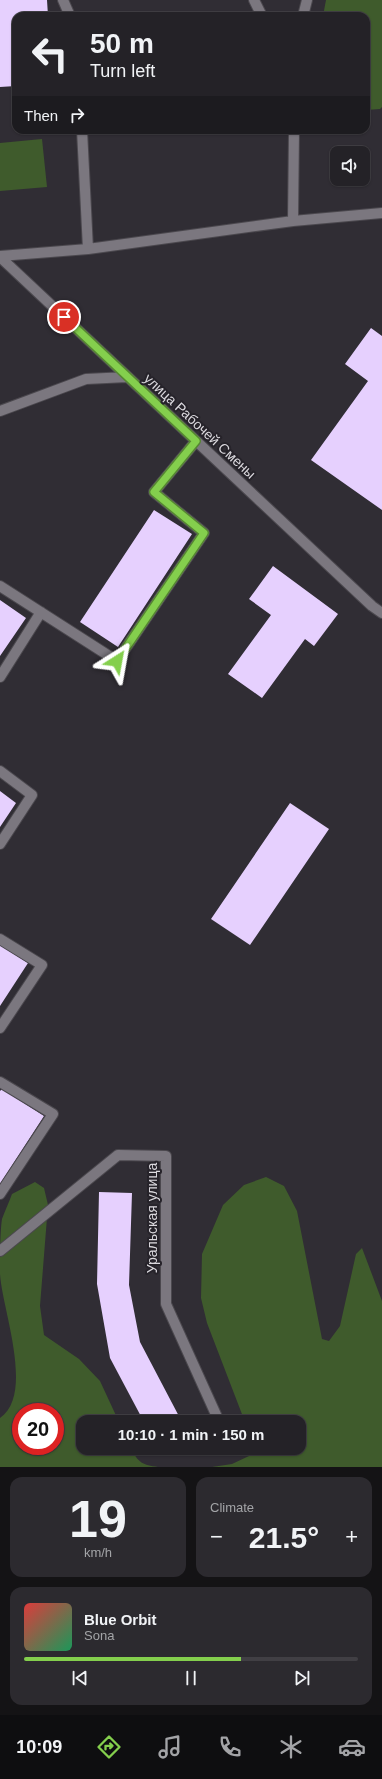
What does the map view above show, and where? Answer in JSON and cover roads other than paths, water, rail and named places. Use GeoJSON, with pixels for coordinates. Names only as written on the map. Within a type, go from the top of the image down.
{"type":"FeatureCollection","features":[{"type":"Feature","properties":{"kind":"street"},"geometry":{"type":"LineString","coordinates":[[63,0],[68,12]]}},
{"type":"Feature","properties":{"kind":"street"},"geometry":{"type":"LineString","coordinates":[[254,0],[260,12]]}},
{"type":"Feature","properties":{"kind":"street"},"geometry":{"type":"LineString","coordinates":[[304,12],[307,0]]}},
{"type":"Feature","properties":{"kind":"street"},"geometry":{"type":"LineString","coordinates":[[82,134],[88,249]]}},
{"type":"Feature","properties":{"kind":"street"},"geometry":{"type":"LineString","coordinates":[[293,221],[294,134]]}},
{"type":"Feature","properties":{"kind":"street"},"geometry":{"type":"LineString","coordinates":[[0,256],[88,249],[293,221],[382,212]]}},
{"type":"Feature","properties":{"kind":"street","name":"улица Рабочей Смены"},"geometry":{"type":"LineString","coordinates":[[0,256],[372,606],[382,613]]}},
{"type":"Feature","properties":{"kind":"street"},"geometry":{"type":"LineString","coordinates":[[0,411],[86,379],[127,377]]}},
{"type":"Feature","properties":{"kind":"street"},"geometry":{"type":"LineString","coordinates":[[0,586],[117,661],[204,533],[154,492],[196,441]]}},
{"type":"Feature","properties":{"kind":"street"},"geometry":{"type":"LineString","coordinates":[[0,677],[41,612]]}},
{"type":"Feature","properties":{"kind":"street"},"geometry":{"type":"LineString","coordinates":[[0,771],[32,795],[0,844]]}},
{"type":"Feature","properties":{"kind":"street"},"geometry":{"type":"LineString","coordinates":[[0,939],[42,965],[0,1028]]}},
{"type":"Feature","properties":{"kind":"street"},"geometry":{"type":"LineString","coordinates":[[0,1082],[53,1114],[0,1194]]}},
{"type":"Feature","properties":{"kind":"street","name":"Уральская улица"},"geometry":{"type":"LineString","coordinates":[[0,1251],[118,1155],[166,1156],[166,1304],[216,1415]]}}]}
